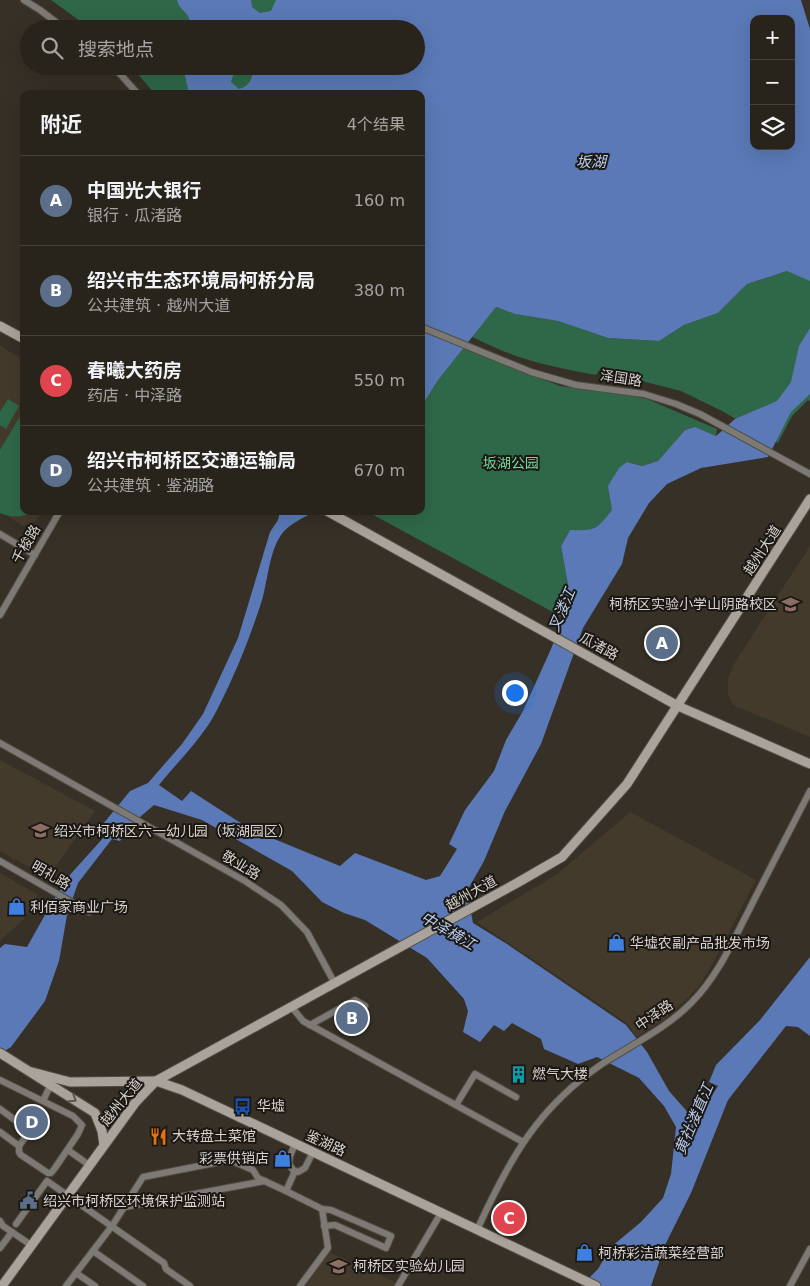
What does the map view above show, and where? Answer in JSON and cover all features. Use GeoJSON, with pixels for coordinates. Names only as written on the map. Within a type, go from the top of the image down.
{"type":"FeatureCollection","features":[{"type":"Feature","properties":{"kind":"street"},"geometry":{"type":"LineString","coordinates":[[24,0],[53,20]]}},
{"type":"Feature","properties":{"kind":"street"},"geometry":{"type":"LineString","coordinates":[[121,75],[134,90]]}},
{"type":"Feature","properties":{"kind":"street"},"geometry":{"type":"LineString","coordinates":[[0,326],[20,337]]}},
{"type":"Feature","properties":{"kind":"street","name":"泽国路"},"geometry":{"type":"LineString","coordinates":[[425,329],[531,372],[576,385],[611,388],[644,394],[700,414],[810,474]]}},
{"type":"Feature","properties":{"kind":"street","name":"越州大道"},"geometry":{"type":"LineString","coordinates":[[2,1286],[135,1103],[156,1081],[517,883],[562,856],[627,784],[810,500]]}},
{"type":"Feature","properties":{"kind":"street","name":"千梭路"},"geometry":{"type":"LineString","coordinates":[[0,615],[58,515]]}},
{"type":"Feature","properties":{"kind":"street","name":"瓜渚路"},"geometry":{"type":"LineString","coordinates":[[334,515],[678,706],[810,764]]}},
{"type":"Feature","properties":{"kind":"street"},"geometry":{"type":"LineString","coordinates":[[0,534],[35,554]]}},
{"type":"Feature","properties":{"kind":"street","name":"敬业路"},"geometry":{"type":"LineString","coordinates":[[0,744],[245,881],[281,905],[307,932],[334,982]]}},
{"type":"Feature","properties":{"kind":"street","name":"中泽路"},"geometry":{"type":"LineString","coordinates":[[477,1230],[523,1142],[555,1102],[570,1088],[603,1064],[673,1020],[693,1002],[706,986],[730,946],[810,791]]}},
{"type":"Feature","properties":{"kind":"street","name":"明礼路"},"geometry":{"type":"LineString","coordinates":[[0,861],[88,912]]}},
{"type":"Feature","properties":{"kind":"street"},"geometry":{"type":"LineString","coordinates":[[310,1025],[355,1000],[365,1006]]}},
{"type":"Feature","properties":{"kind":"street"},"geometry":{"type":"LineString","coordinates":[[290,1006],[303,1021],[523,1142]]}},
{"type":"Feature","properties":{"kind":"street"},"geometry":{"type":"LineString","coordinates":[[0,1053],[95,1113],[102,1131],[104,1145]]}},
{"type":"Feature","properties":{"kind":"street","name":"鉴湖路"},"geometry":{"type":"LineString","coordinates":[[32,1072],[70,1082],[156,1081],[182,1090],[596,1286]]}},
{"type":"Feature","properties":{"kind":"street"},"geometry":{"type":"LineString","coordinates":[[456,1105],[474,1074],[516,1097]]}},
{"type":"Feature","properties":{"kind":"street"},"geometry":{"type":"LineString","coordinates":[[0,1080],[73,1116],[82,1125],[68,1150],[52,1172],[48,1173],[19,1152],[19,1146],[30,1131],[0,1110]]}},
{"type":"Feature","properties":{"kind":"street"},"geometry":{"type":"LineString","coordinates":[[43,1101],[51,1084]]}},
{"type":"Feature","properties":{"kind":"street"},"geometry":{"type":"LineString","coordinates":[[0,1132],[19,1146]]}},
{"type":"Feature","properties":{"kind":"street"},"geometry":{"type":"LineString","coordinates":[[295,1144],[289,1164],[295,1171]]}},
{"type":"Feature","properties":{"kind":"street"},"geometry":{"type":"LineString","coordinates":[[68,1150],[89,1165]]}},
{"type":"Feature","properties":{"kind":"street"},"geometry":{"type":"LineString","coordinates":[[295,1171],[298,1172],[304,1168],[313,1152]]}},
{"type":"Feature","properties":{"kind":"street"},"geometry":{"type":"LineString","coordinates":[[66,1286],[112,1226],[143,1177],[230,1160],[253,1170],[258,1178],[322,1209],[331,1210],[391,1236],[386,1248],[335,1225],[324,1226]]}},
{"type":"Feature","properties":{"kind":"street"},"geometry":{"type":"LineString","coordinates":[[286,1192],[295,1171]]}},
{"type":"Feature","properties":{"kind":"street"},"geometry":{"type":"LineString","coordinates":[[16,1224],[47,1181],[164,1263],[166,1269],[190,1286]]}},
{"type":"Feature","properties":{"kind":"street"},"geometry":{"type":"LineString","coordinates":[[125,1207],[265,1181]]}},
{"type":"Feature","properties":{"kind":"street"},"geometry":{"type":"LineString","coordinates":[[300,1286],[328,1248],[322,1209]]}},
{"type":"Feature","properties":{"kind":"street"},"geometry":{"type":"LineString","coordinates":[[398,1286],[441,1213]]}},
{"type":"Feature","properties":{"kind":"street"},"geometry":{"type":"LineString","coordinates":[[1,1224],[32,1245]]}},
{"type":"Feature","properties":{"kind":"street"},"geometry":{"type":"LineString","coordinates":[[0,1248],[12,1232]]}},
{"type":"Feature","properties":{"kind":"street"},"geometry":{"type":"LineString","coordinates":[[790,1286],[810,1248]]}},
{"type":"Feature","properties":{"kind":"street"},"geometry":{"type":"LineString","coordinates":[[93,1251],[143,1286]]}},
{"type":"Feature","properties":{"kind":"street"},"geometry":{"type":"LineString","coordinates":[[76,1273],[95,1286]]}},
{"type":"Feature","properties":{"kind":"shaded area"},"geometry":{"type":"Polygon","coordinates":[[[0,346],[20,358],[20,515],[40,515],[36,521],[24,526],[0,512],[0,346]]]}},
{"type":"Feature","properties":{"kind":"shaded area","name":"柯桥区实验小学山阴路校区"},"geometry":{"type":"Polygon","coordinates":[[[810,546],[810,737],[733,705],[728,695],[728,678],[735,662],[810,546]]]}},
{"type":"Feature","properties":{"kind":"shaded area","name":"绍兴市柯桥区六一幼儿园（坂湖园区）"},"geometry":{"type":"Polygon","coordinates":[[[0,760],[95,811],[48,877],[0,851],[0,760]]]}},
{"type":"Feature","properties":{"kind":"shaded area","name":"华墟农副产品批发市场"},"geometry":{"type":"Polygon","coordinates":[[[630,812],[756,880],[712,965],[697,989],[665,1019],[636,1037],[627,1023],[477,922],[556,875],[630,812]]]}},
{"type":"Feature","properties":{"kind":"shaded area","name":"利佰家商业广场"},"geometry":{"type":"Polygon","coordinates":[[[0,873],[38,895],[24,919],[0,941],[0,873]]]}},
{"type":"Feature","properties":{"kind":"shaded area","name":"柯桥区实验幼儿园"},"geometry":{"type":"Polygon","coordinates":[[[329,1252],[388,1279],[401,1286],[306,1286],[329,1252]]]}},
{"type":"Feature","properties":{"kind":"green space"},"geometry":{"type":"Polygon","coordinates":[[[51,0],[296,0],[283,20],[79,20],[51,0]]]}},
{"type":"Feature","properties":{"kind":"green space"},"geometry":{"type":"Polygon","coordinates":[[[139,75],[255,75],[252,90],[152,90],[139,75]]]}},
{"type":"Feature","properties":{"kind":"green space"},"geometry":{"type":"Polygon","coordinates":[[[810,270],[810,401],[808,400],[792,416],[778,443],[722,411],[681,391],[630,378],[630,373],[601,368],[596,375],[547,365],[502,351],[471,336],[496,307],[515,314],[558,321],[608,338],[659,341],[684,325],[718,313],[747,284],[787,271],[810,270]]]}},
{"type":"Feature","properties":{"kind":"green space","name":"坂湖公园"},"geometry":{"type":"Polygon","coordinates":[[[464,346],[560,386],[647,399],[717,429],[716,436],[695,427],[685,430],[658,461],[642,466],[627,462],[619,494],[611,514],[596,528],[585,531],[570,530],[561,546],[568,585],[562,617],[373,515],[425,515],[425,400],[437,380],[464,346]]]}},
{"type":"Feature","properties":{"kind":"green space"},"geometry":{"type":"Polygon","coordinates":[[[8,399],[19,406],[6,429],[0,425],[0,412],[8,399]]]}},
{"type":"Feature","properties":{"kind":"green space"},"geometry":{"type":"Polygon","coordinates":[[[20,417],[20,515],[25,515],[9,516],[0,513],[0,450],[20,417]]]}},
{"type":"Feature","properties":{"kind":"water","name":"坂湖"},"geometry":{"type":"Polygon","coordinates":[[[177,0],[251,0],[252,7],[260,13],[271,11],[276,0],[801,0],[810,29],[810,281],[787,271],[747,284],[718,313],[684,325],[659,341],[608,338],[558,321],[515,314],[496,307],[438,380],[425,401],[425,90],[188,90],[185,75],[233,75],[231,82],[239,89],[249,83],[253,75],[425,75],[425,20],[189,20],[188,15],[177,0]]]}},
{"type":"Feature","properties":{"kind":"water"},"geometry":{"type":"Polygon","coordinates":[[[810,328],[810,394],[791,412],[768,457],[701,468],[667,484],[649,503],[628,538],[622,564],[583,628],[541,744],[505,811],[484,861],[467,891],[473,923],[626,1025],[647,1052],[669,1091],[691,1116],[702,1111],[718,1086],[709,1082],[716,1065],[760,1020],[810,957],[810,1036],[798,1027],[786,1026],[728,1100],[691,1193],[665,1245],[651,1286],[581,1286],[598,1269],[611,1247],[641,1222],[663,1198],[671,1174],[676,1127],[664,1106],[639,1078],[597,1057],[578,1064],[544,1049],[541,1039],[512,1023],[504,1031],[494,1025],[480,1042],[463,1032],[468,1011],[464,999],[427,958],[365,920],[344,913],[322,902],[292,871],[202,820],[154,805],[133,823],[120,841],[112,839],[78,883],[67,915],[59,961],[45,1001],[11,1047],[0,1054],[0,948],[5,944],[27,947],[68,877],[104,837],[99,829],[130,791],[148,783],[182,744],[203,714],[238,638],[270,532],[279,515],[308,515],[292,524],[284,531],[277,542],[271,558],[262,600],[224,697],[205,730],[159,785],[182,801],[191,791],[250,829],[340,866],[355,853],[426,880],[440,876],[457,849],[449,844],[465,810],[494,771],[506,740],[523,711],[562,621],[568,585],[561,546],[570,530],[595,528],[607,517],[612,510],[608,486],[619,468],[627,462],[642,466],[658,461],[685,430],[695,427],[716,436],[735,419],[777,401],[791,382],[799,346],[810,328]]]}},
{"type":"Feature","properties":{"kind":"place","name":"柯桥区实验小学山阴路校区"},"geometry":{"type":"Point","coordinates":[791,604]}},
{"type":"Feature","properties":{"kind":"place","name":"中国光大银行"},"geometry":{"type":"Point","coordinates":[662,643]}},
{"type":"Feature","properties":{"kind":"place","name":"绍兴市柯桥区六一幼儿园（坂湖园区）"},"geometry":{"type":"Point","coordinates":[40,831]}},
{"type":"Feature","properties":{"kind":"place","name":"利佰家商业广场"},"geometry":{"type":"Point","coordinates":[16,907]}},
{"type":"Feature","properties":{"kind":"place","name":"华墟农副产品批发市场"},"geometry":{"type":"Point","coordinates":[616,943]}},
{"type":"Feature","properties":{"kind":"place","name":"绍兴市生态环境局柯桥分局"},"geometry":{"type":"Point","coordinates":[352,1018]}},
{"type":"Feature","properties":{"kind":"place","name":"燃气大楼"},"geometry":{"type":"Point","coordinates":[518,1074]}},
{"type":"Feature","properties":{"kind":"place","name":"华墟"},"geometry":{"type":"Point","coordinates":[243,1106]}},
{"type":"Feature","properties":{"kind":"place","name":"绍兴市柯桥区交通运输局"},"geometry":{"type":"Point","coordinates":[32,1122]}},
{"type":"Feature","properties":{"kind":"place","name":"大转盘土菜馆"},"geometry":{"type":"Point","coordinates":[158,1136]}},
{"type":"Feature","properties":{"kind":"place","name":"彩票供销店"},"geometry":{"type":"Point","coordinates":[283,1158]}},
{"type":"Feature","properties":{"kind":"place","name":"绍兴市柯桥区环境保护监测站"},"geometry":{"type":"Point","coordinates":[29,1201]}},
{"type":"Feature","properties":{"kind":"place","name":"春曦大药房"},"geometry":{"type":"Point","coordinates":[509,1218]}},
{"type":"Feature","properties":{"kind":"place","name":"柯桥彩洁蔬菜经营部"},"geometry":{"type":"Point","coordinates":[584,1253]}},
{"type":"Feature","properties":{"kind":"place","name":"柯桥区实验幼儿园"},"geometry":{"type":"Point","coordinates":[339,1266]}},
{"type":"Feature","properties":{"kind":"water label","name":"叉溇江"},"geometry":{"type":"Point","coordinates":[562,610]}},
{"type":"Feature","properties":{"kind":"water label","name":"中泽横江"},"geometry":{"type":"Point","coordinates":[448,931]}},
{"type":"Feature","properties":{"kind":"water label","name":"黄社溇直江"},"geometry":{"type":"Point","coordinates":[694,1119]}}]}
